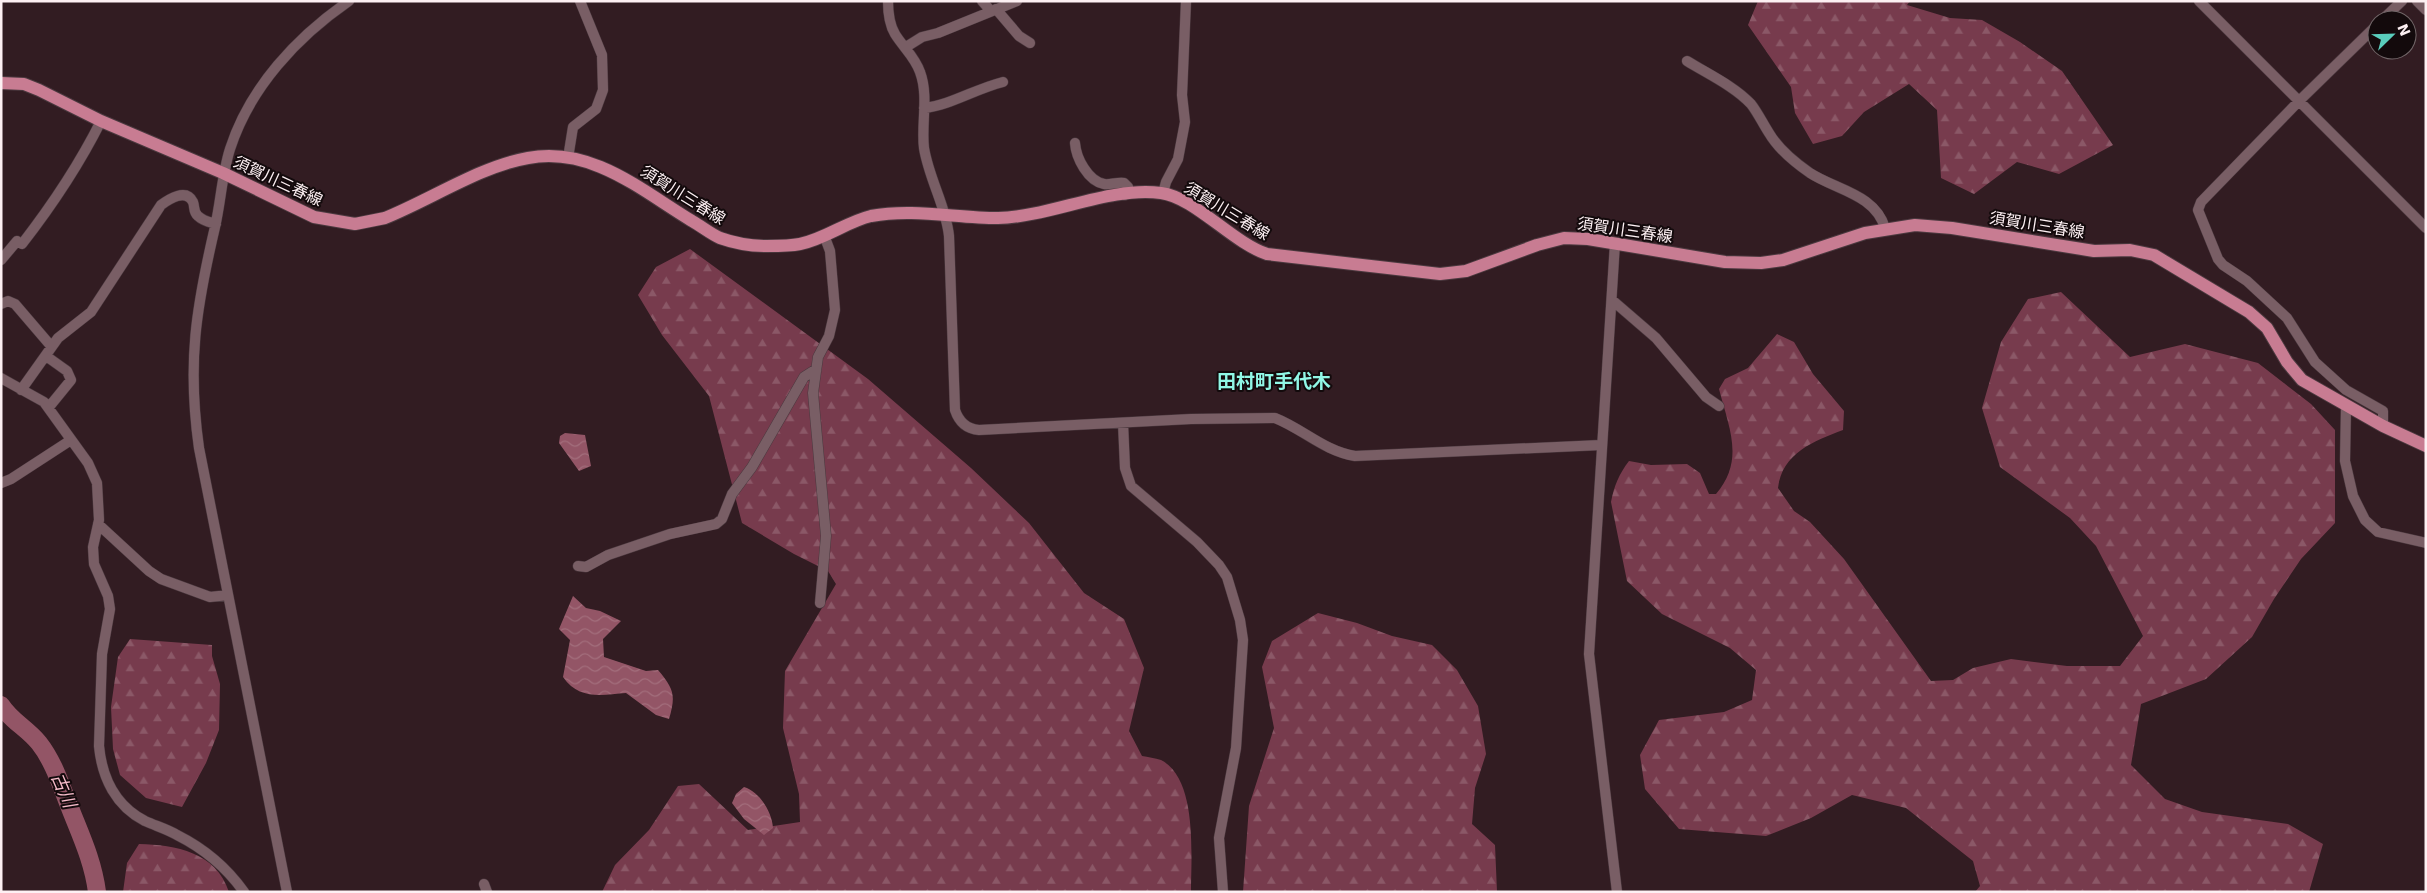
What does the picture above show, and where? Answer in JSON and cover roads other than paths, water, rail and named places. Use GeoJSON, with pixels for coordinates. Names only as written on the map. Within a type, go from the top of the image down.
{"type":"FeatureCollection","features":[{"type":"Feature","properties":{"kind":"main road","name":"須賀川三春線"},"geometry":{"type":"LineString","coordinates":[[1,83],[24,84],[101,121],[224,174],[314,218],[355,224],[385,218],[506,163],[530,157],[568,158],[608,169],[626,178],[720,238],[750,245],[800,244],[868,217],[893,213],[999,218],[1125,195],[1164,193],[1183,202],[1244,244],[1261,252],[1389,269],[1454,274],[1564,238],[1614,243],[1726,262],[1761,263],[1783,260],[1865,232],[1915,225],[1952,228],[2094,250],[2130,250],[2154,255],[2258,319],[2267,328],[2287,362],[2302,380],[2383,426],[2426,446]]}},
{"type":"Feature","properties":{"kind":"street"},"geometry":{"type":"LineString","coordinates":[[288,892],[199,448],[193,398],[192,365],[195,322],[230,148],[257,92],[300,41],[349,1]]}},
{"type":"Feature","properties":{"kind":"street"},"geometry":{"type":"LineString","coordinates":[[568,158],[573,127],[596,109],[603,90],[602,55],[580,1]]}},
{"type":"Feature","properties":{"kind":"street"},"geometry":{"type":"LineString","coordinates":[[888,1],[888,15],[893,29],[916,63],[923,82],[924,150],[949,236],[955,410],[960,420],[972,430],[1190,419],[1275,418],[1295,427],[1330,449],[1355,456],[1601,445]]}},
{"type":"Feature","properties":{"kind":"street"},"geometry":{"type":"LineString","coordinates":[[982,1],[1019,36],[1030,43]]}},
{"type":"Feature","properties":{"kind":"street"},"geometry":{"type":"LineString","coordinates":[[906,47],[922,37],[944,31],[1017,1]]}},
{"type":"Feature","properties":{"kind":"street"},"geometry":{"type":"LineString","coordinates":[[1164,193],[1166,182],[1178,158],[1185,122],[1182,95],[1186,1]]}},
{"type":"Feature","properties":{"kind":"street"},"geometry":{"type":"LineString","coordinates":[[2199,1],[2426,228]]}},
{"type":"Feature","properties":{"kind":"street"},"geometry":{"type":"LineString","coordinates":[[2393,10],[2402,1]]}},
{"type":"Feature","properties":{"kind":"street"},"geometry":{"type":"LineString","coordinates":[[2417,1],[2426,10]]}},
{"type":"Feature","properties":{"kind":"street"},"geometry":{"type":"LineString","coordinates":[[2367,35],[2299,101],[2201,202],[2198,210],[2218,259],[2223,265],[2247,281],[2287,318],[2315,362],[2346,390],[2383,411],[2383,426]]}},
{"type":"Feature","properties":{"kind":"street"},"geometry":{"type":"LineString","coordinates":[[1687,61],[1736,92],[1751,104],[1770,135],[1789,157],[1812,174],[1862,199],[1880,217],[1885,228]]}},
{"type":"Feature","properties":{"kind":"street"},"geometry":{"type":"LineString","coordinates":[[924,108],[949,103],[970,92],[1003,82]]}},
{"type":"Feature","properties":{"kind":"street"},"geometry":{"type":"LineString","coordinates":[[1,260],[20,242],[62,191],[79,164],[101,121]]}},
{"type":"Feature","properties":{"kind":"street"},"geometry":{"type":"LineString","coordinates":[[1075,143],[1078,156],[1085,169],[1098,182],[1106,185],[1124,182],[1128,187],[1125,195]]}},
{"type":"Feature","properties":{"kind":"street"},"geometry":{"type":"LineString","coordinates":[[21,390],[58,338],[91,312],[161,205],[176,196],[184,196],[193,202],[197,216],[204,221],[216,224]]}},
{"type":"Feature","properties":{"kind":"street"},"geometry":{"type":"LineString","coordinates":[[820,603],[826,536],[813,393],[818,357],[829,336],[835,310],[830,251],[824,235]]}},
{"type":"Feature","properties":{"kind":"street"},"geometry":{"type":"LineString","coordinates":[[1614,243],[1589,654],[1617,892]]}},
{"type":"Feature","properties":{"kind":"street"},"geometry":{"type":"LineString","coordinates":[[1612,300],[1656,338],[1706,397],[1719,406]]}},
{"type":"Feature","properties":{"kind":"street"},"geometry":{"type":"LineString","coordinates":[[1,304],[8,301],[15,304],[52,346]]}},
{"type":"Feature","properties":{"kind":"street"},"geometry":{"type":"LineString","coordinates":[[46,356],[67,371],[71,380],[49,407]]}},
{"type":"Feature","properties":{"kind":"street"},"geometry":{"type":"LineString","coordinates":[[578,566],[586,567],[608,555],[670,534],[716,524],[722,519],[732,494],[752,467],[804,377],[815,370]]}},
{"type":"Feature","properties":{"kind":"street"},"geometry":{"type":"LineString","coordinates":[[1,378],[44,402],[49,407],[88,463],[96,478],[98,524],[93,548],[94,564],[110,604],[102,654],[99,746],[100,760],[110,790],[128,810],[144,821],[176,834],[205,852],[223,867],[244,892]]}},
{"type":"Feature","properties":{"kind":"street"},"geometry":{"type":"LineString","coordinates":[[2346,406],[2345,461],[2353,496],[2365,520],[2378,532],[2426,543]]}},
{"type":"Feature","properties":{"kind":"street"},"geometry":{"type":"LineString","coordinates":[[1122,422],[1125,468],[1131,486],[1190,536],[1219,565],[1226,576],[1240,620],[1243,640],[1236,748],[1219,838],[1223,892]]}},
{"type":"Feature","properties":{"kind":"street"},"geometry":{"type":"LineString","coordinates":[[1,483],[71,440]]}},
{"type":"Feature","properties":{"kind":"street"},"geometry":{"type":"LineString","coordinates":[[98,524],[149,571],[161,579],[210,597],[228,595]]}},
{"type":"Feature","properties":{"kind":"water"},"geometry":{"type":"Polygon","coordinates":[[[565,433],[585,435],[591,466],[579,471],[559,443],[560,436],[565,433]]]}},
{"type":"Feature","properties":{"kind":"water"},"geometry":{"type":"Polygon","coordinates":[[[573,596],[586,608],[600,611],[621,621],[603,639],[604,657],[646,671],[658,670],[672,693],[673,698],[669,719],[656,715],[626,693],[599,695],[583,693],[569,684],[563,677],[570,640],[559,629],[573,596]]]}},
{"type":"Feature","properties":{"kind":"water"},"geometry":{"type":"Polygon","coordinates":[[[744,787],[755,793],[768,809],[773,828],[764,835],[744,819],[732,803],[736,794],[744,787]]]}},
{"type":"Feature","properties":{"kind":"waterway","name":"古川"},"geometry":{"type":"LineString","coordinates":[[1,705],[9,716],[39,743],[49,758],[86,849],[93,870],[97,892]]}},
{"type":"Feature","properties":{"kind":"district","name":"田村町手代木"},"geometry":{"type":"Point","coordinates":[1274,381]}}]}
